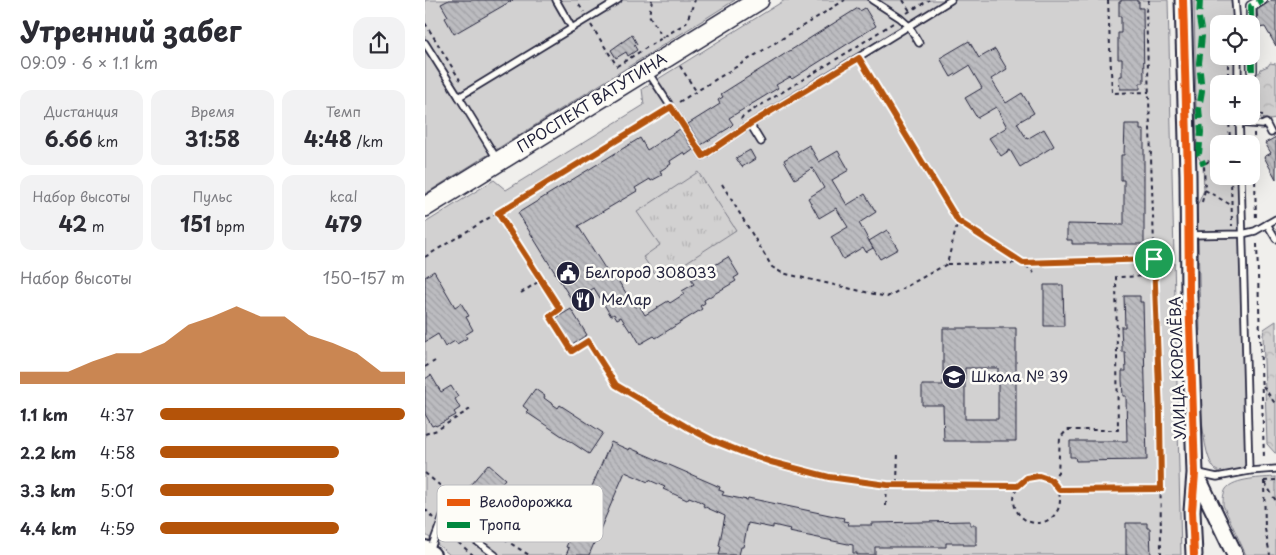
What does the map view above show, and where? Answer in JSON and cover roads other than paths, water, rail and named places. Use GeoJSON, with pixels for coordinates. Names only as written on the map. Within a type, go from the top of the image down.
{"type":"FeatureCollection","features":[{"type":"Feature","properties":{"kind":"main road","name":"ПРОСПЕКТ ВАТУТИНА"},"geometry":{"type":"LineString","coordinates":[[425,207],[759,0]]}},
{"type":"Feature","properties":{"kind":"street","name":"УЛИЦА КОРОЛЁВА"},"geometry":{"type":"LineString","coordinates":[[1183,0],[1195,472],[1192,511],[1194,555]]}},
{"type":"Feature","properties":{"kind":"street"},"geometry":{"type":"LineString","coordinates":[[1252,71],[1251,6],[1262,0]]}},
{"type":"Feature","properties":{"kind":"street"},"geometry":{"type":"LineString","coordinates":[[1195,472],[1235,555]]}},
{"type":"Feature","properties":{"kind":"lane"},"geometry":{"type":"LineString","coordinates":[[556,0],[572,28]]}},
{"type":"Feature","properties":{"kind":"lane"},"geometry":{"type":"LineString","coordinates":[[459,97],[618,0]]}},
{"type":"Feature","properties":{"kind":"lane"},"geometry":{"type":"LineString","coordinates":[[872,0],[909,26],[919,44]]}},
{"type":"Feature","properties":{"kind":"lane"},"geometry":{"type":"LineString","coordinates":[[647,70],[703,156],[750,124],[951,0]]}},
{"type":"Feature","properties":{"kind":"lane"},"geometry":{"type":"LineString","coordinates":[[1235,0],[1236,15]]}},
{"type":"Feature","properties":{"kind":"lane"},"geometry":{"type":"LineString","coordinates":[[425,43],[498,161]]}},
{"type":"Feature","properties":{"kind":"lane"},"geometry":{"type":"LineString","coordinates":[[1260,125],[1267,123],[1271,133]]}},
{"type":"Feature","properties":{"kind":"lane"},"geometry":{"type":"LineString","coordinates":[[750,124],[761,142]]}},
{"type":"Feature","properties":{"kind":"lane"},"geometry":{"type":"LineString","coordinates":[[1241,185],[1249,471]]}},
{"type":"Feature","properties":{"kind":"lane"},"geometry":{"type":"LineString","coordinates":[[1188,235],[1242,234],[1255,231],[1276,219]]}},
{"type":"Feature","properties":{"kind":"lane"},"geometry":{"type":"LineString","coordinates":[[1267,224],[1276,239]]}},
{"type":"Feature","properties":{"kind":"lane"},"geometry":{"type":"LineString","coordinates":[[1195,472],[1217,477],[1276,468]]}},
{"type":"Feature","properties":{"kind":"lane"},"geometry":{"type":"LineString","coordinates":[[429,552],[437,531]]}},
{"type":"Feature","properties":{"kind":"lane"},"geometry":{"type":"LineString","coordinates":[[478,542],[495,555]]}},
{"type":"Feature","properties":{"kind":"place","name":"Белгород 308033"},"geometry":{"type":"Point","coordinates":[568,273]}},
{"type":"Feature","properties":{"kind":"place","name":"МеЛар"},"geometry":{"type":"Point","coordinates":[583,300]}},
{"type":"Feature","properties":{"kind":"place","name":"Школа № 39"},"geometry":{"type":"Point","coordinates":[954,377]}}]}
